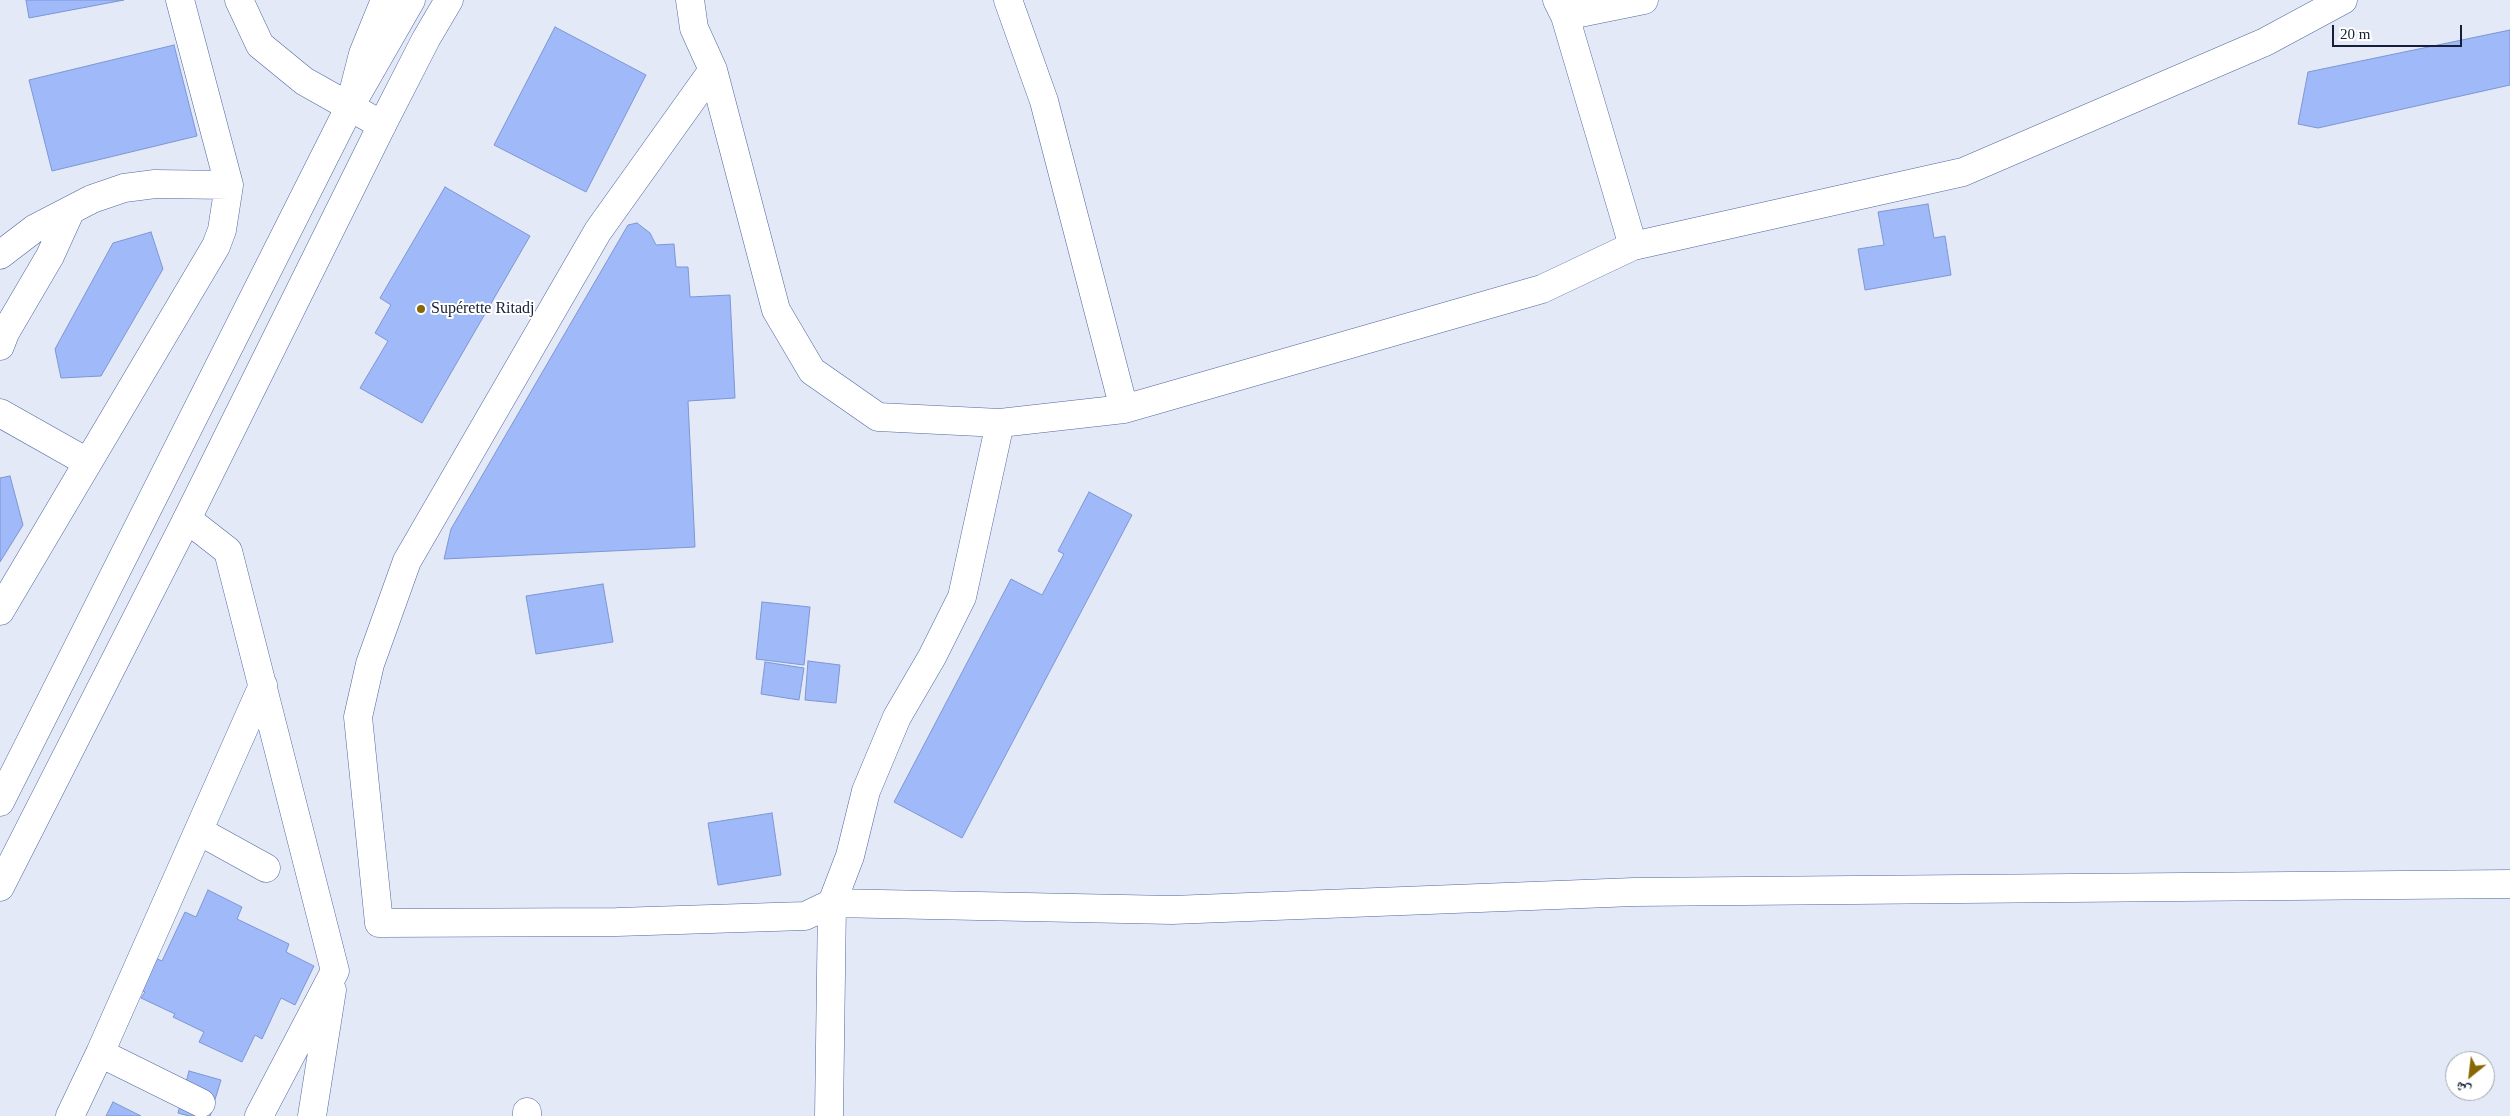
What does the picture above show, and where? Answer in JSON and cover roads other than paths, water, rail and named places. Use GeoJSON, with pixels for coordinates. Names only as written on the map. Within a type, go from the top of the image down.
{"type":"FeatureCollection","features":[{"type":"Feature","properties":{"kind":"street"},"geometry":{"type":"LineString","coordinates":[[0,610],[216,246],[222,230],[229,185],[180,0]]}},
{"type":"Feature","properties":{"kind":"street"},"geometry":{"type":"LineString","coordinates":[[239,0],[260,45],[304,81],[382,125]]}},
{"type":"Feature","properties":{"kind":"street"},"geometry":{"type":"LineString","coordinates":[[349,108],[363,54],[385,0]]}},
{"type":"Feature","properties":{"kind":"street"},"geometry":{"type":"LineString","coordinates":[[0,802],[349,108],[411,0]]}},
{"type":"Feature","properties":{"kind":"street"},"geometry":{"type":"LineString","coordinates":[[0,887],[187,518],[382,125],[426,39],[449,0]]}},
{"type":"Feature","properties":{"kind":"street"},"geometry":{"type":"LineString","coordinates":[[690,0],[694,28],[713,70],[776,310],[812,371],[878,417],[1000,423],[1124,409],[1542,289],[1633,246],[1963,172],[2266,42],[2343,0]]}},
{"type":"Feature","properties":{"kind":"street"},"geometry":{"type":"LineString","coordinates":[[1008,0],[1044,101],[1124,409]]}},
{"type":"Feature","properties":{"kind":"street"},"geometry":{"type":"LineString","coordinates":[[1633,246],[1561,8],[1644,0]]}},
{"type":"Feature","properties":{"kind":"street"},"geometry":{"type":"LineString","coordinates":[[713,70],[598,231],[407,561],[370,664],[358,717],[379,923],[617,922],[805,916],[832,903],[1172,910],[1634,892],[2510,884]]}},
{"type":"Feature","properties":{"kind":"street"},"geometry":{"type":"LineString","coordinates":[[0,255],[34,229],[92,199],[124,188],[155,184],[229,185]]}},
{"type":"Feature","properties":{"kind":"street"},"geometry":{"type":"LineString","coordinates":[[0,346],[5,333],[50,256],[70,212]]}},
{"type":"Feature","properties":{"kind":"street"},"geometry":{"type":"LineString","coordinates":[[0,413],[87,462]]}},
{"type":"Feature","properties":{"kind":"street"},"geometry":{"type":"LineString","coordinates":[[829,1116],[832,903],[850,856],[866,791],[897,717],[962,597],[1000,423]]}},
{"type":"Feature","properties":{"kind":"street"},"geometry":{"type":"LineString","coordinates":[[187,518],[228,551],[335,971],[312,1116]]}},
{"type":"Feature","properties":{"kind":"street"},"geometry":{"type":"LineString","coordinates":[[70,1116],[100,1053],[263,685]]}},
{"type":"Feature","properties":{"kind":"street"},"geometry":{"type":"LineString","coordinates":[[199,831],[266,868]]}},
{"type":"Feature","properties":{"kind":"street"},"geometry":{"type":"LineString","coordinates":[[259,1116],[335,971]]}},
{"type":"Feature","properties":{"kind":"street"},"geometry":{"type":"LineString","coordinates":[[100,1053],[201,1103]]}},
{"type":"Feature","properties":{"kind":"place","name":"Supérette Ritadj"},"geometry":{"type":"Point","coordinates":[421,309]}}]}
